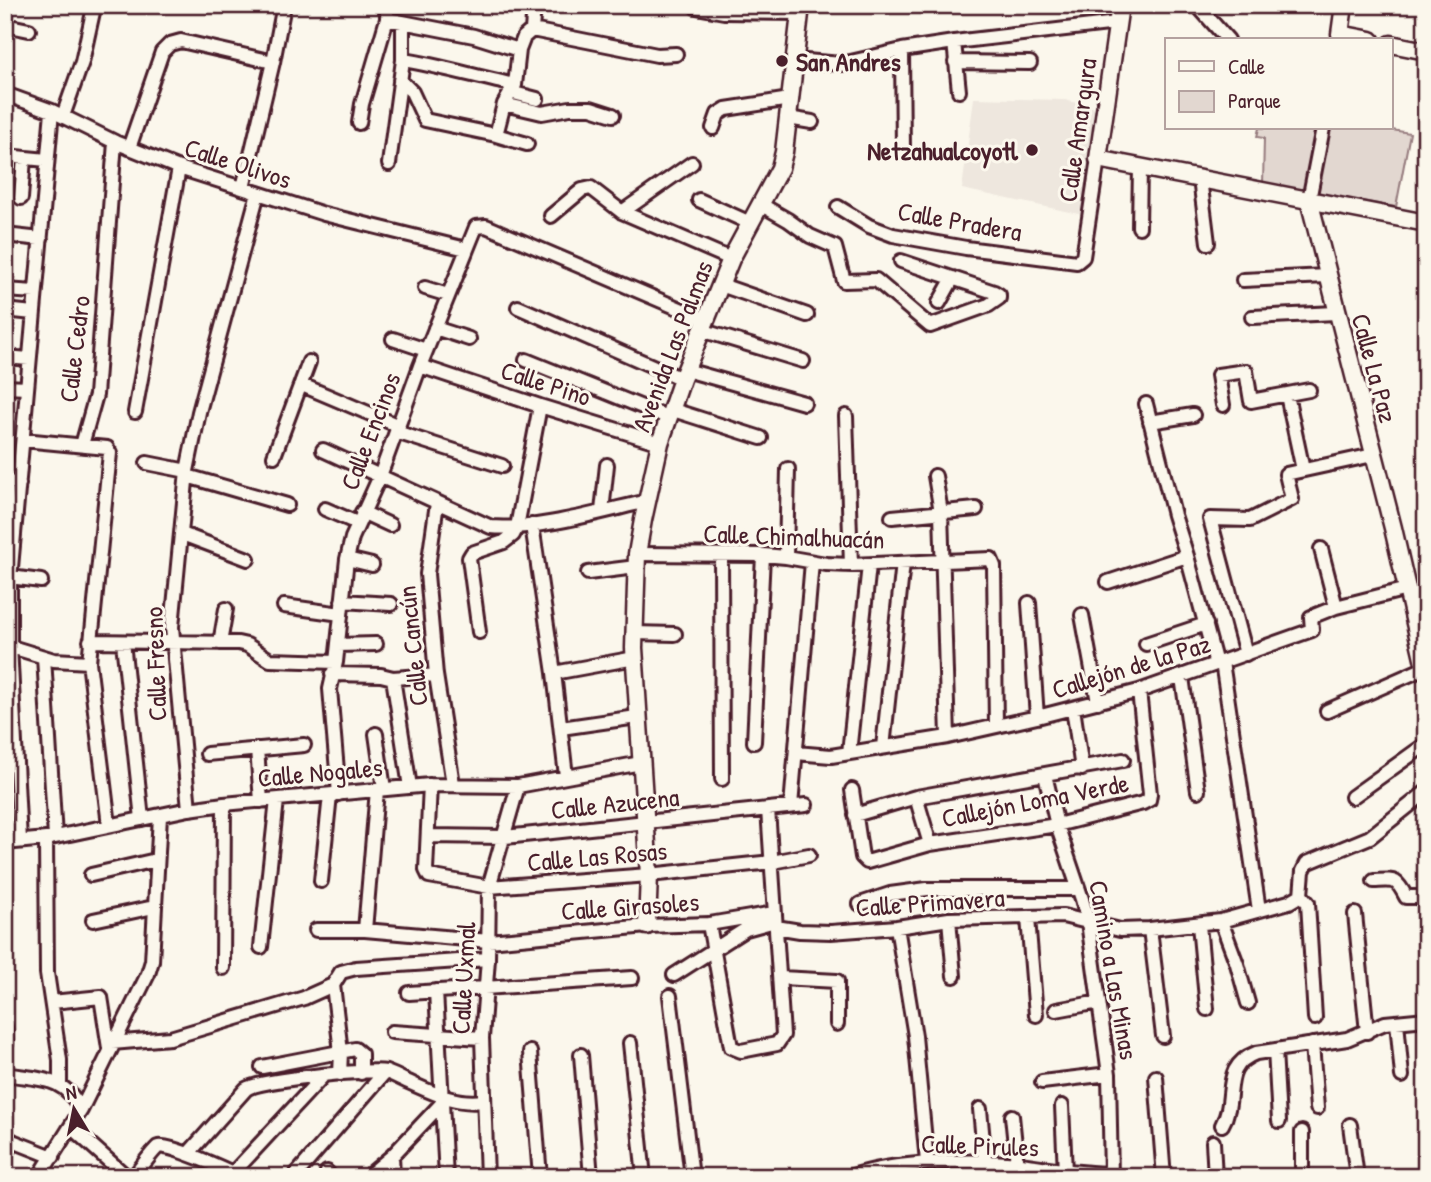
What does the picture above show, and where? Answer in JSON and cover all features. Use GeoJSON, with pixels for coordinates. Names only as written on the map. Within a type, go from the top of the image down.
{"type":"FeatureCollection","features":[{"type":"Feature","properties":{"kind":"main road","name":"Calle Amargura"},"geometry":{"type":"LineString","coordinates":[[1098,159],[1120,5]]}},
{"type":"Feature","properties":{"kind":"main road"},"geometry":{"type":"LineString","coordinates":[[1340,37],[1345,5]]}},
{"type":"Feature","properties":{"kind":"main road","name":"Avenida Las Palmas"},"geometry":{"type":"LineString","coordinates":[[647,926],[649,875],[637,717],[634,633],[637,561],[660,443],[669,413],[731,260],[780,167],[801,9]]}},
{"type":"Feature","properties":{"kind":"main road"},"geometry":{"type":"LineString","coordinates":[[1392,44],[1426,51]]}},
{"type":"Feature","properties":{"kind":"main road"},"geometry":{"type":"LineString","coordinates":[[1098,159],[1426,223]]}},
{"type":"Feature","properties":{"kind":"main road","name":"Calle La Paz"},"geometry":{"type":"LineString","coordinates":[[1309,200],[1425,669]]}},
{"type":"Feature","properties":{"kind":"street"},"geometry":{"type":"LineString","coordinates":[[243,188],[284,5]]}},
{"type":"Feature","properties":{"kind":"street"},"geometry":{"type":"LineString","coordinates":[[359,123],[387,19],[387,5]]}},
{"type":"Feature","properties":{"kind":"street"},"geometry":{"type":"LineString","coordinates":[[496,135],[510,94],[519,50],[524,37],[532,30],[534,5]]}},
{"type":"Feature","properties":{"kind":"street"},"geometry":{"type":"LineString","coordinates":[[1196,5],[1226,38]]}},
{"type":"Feature","properties":{"kind":"street"},"geometry":{"type":"LineString","coordinates":[[696,7],[801,9]]}},
{"type":"Feature","properties":{"kind":"street"},"geometry":{"type":"LineString","coordinates":[[20,841],[7,645],[9,532],[19,484],[47,160],[58,113],[82,62],[93,12]]}},
{"type":"Feature","properties":{"kind":"street"},"geometry":{"type":"LineString","coordinates":[[387,19],[474,36],[519,50]]}},
{"type":"Feature","properties":{"kind":"street"},"geometry":{"type":"LineString","coordinates":[[389,164],[403,60],[403,23]]}},
{"type":"Feature","properties":{"kind":"street"},"geometry":{"type":"LineString","coordinates":[[794,60],[842,64],[902,50],[954,42],[1117,23]]}},
{"type":"Feature","properties":{"kind":"street"},"geometry":{"type":"LineString","coordinates":[[5,24],[29,30]]}},
{"type":"Feature","properties":{"kind":"street"},"geometry":{"type":"LineString","coordinates":[[532,30],[657,55],[676,54]]}},
{"type":"Feature","properties":{"kind":"street"},"geometry":{"type":"LineString","coordinates":[[129,148],[162,52],[170,44],[181,41],[273,62]]}},
{"type":"Feature","properties":{"kind":"street"},"geometry":{"type":"LineString","coordinates":[[954,42],[959,91]]}},
{"type":"Feature","properties":{"kind":"street"},"geometry":{"type":"LineString","coordinates":[[902,50],[903,150]]}},
{"type":"Feature","properties":{"kind":"street"},"geometry":{"type":"LineString","coordinates":[[403,60],[443,67],[467,75],[510,94],[542,113],[570,108],[591,108],[613,116]]}},
{"type":"Feature","properties":{"kind":"street"},"geometry":{"type":"LineString","coordinates":[[955,62],[1030,63]]}},
{"type":"Feature","properties":{"kind":"street"},"geometry":{"type":"LineString","coordinates":[[400,80],[412,92],[425,120],[527,144]]}},
{"type":"Feature","properties":{"kind":"street","name":"Calle Olivos"},"geometry":{"type":"LineString","coordinates":[[5,94],[58,113],[115,142],[179,169],[324,214],[466,249]]}},
{"type":"Feature","properties":{"kind":"street"},"geometry":{"type":"LineString","coordinates":[[510,94],[537,99]]}},
{"type":"Feature","properties":{"kind":"street"},"geometry":{"type":"LineString","coordinates":[[713,128],[718,114],[726,109],[790,99]]}},
{"type":"Feature","properties":{"kind":"street"},"geometry":{"type":"LineString","coordinates":[[788,118],[812,122]]}},
{"type":"Feature","properties":{"kind":"street"},"geometry":{"type":"LineString","coordinates":[[1309,200],[1322,130]]}},
{"type":"Feature","properties":{"kind":"street","name":"Calle Cedro"},"geometry":{"type":"LineString","coordinates":[[82,445],[96,395],[115,142]]}},
{"type":"Feature","properties":{"kind":"street"},"geometry":{"type":"LineString","coordinates":[[5,156],[47,160]]}},
{"type":"Feature","properties":{"kind":"street"},"geometry":{"type":"LineString","coordinates":[[21,198],[24,158]]}},
{"type":"Feature","properties":{"kind":"street","name":"Calle Amargura"},"geometry":{"type":"LineString","coordinates":[[1080,261],[1083,257],[1098,159]]}},
{"type":"Feature","properties":{"kind":"street"},"geometry":{"type":"LineString","coordinates":[[622,212],[692,163]]}},
{"type":"Feature","properties":{"kind":"street"},"geometry":{"type":"LineString","coordinates":[[1139,228],[1140,167]]}},
{"type":"Feature","properties":{"kind":"street"},"geometry":{"type":"LineString","coordinates":[[135,412],[179,169]]}},
{"type":"Feature","properties":{"kind":"street"},"geometry":{"type":"LineString","coordinates":[[1200,179],[1208,243]]}},
{"type":"Feature","properties":{"kind":"street"},"geometry":{"type":"LineString","coordinates":[[551,216],[588,188],[622,212],[731,260]]}},
{"type":"Feature","properties":{"kind":"street","name":"Calle Fresno"},"geometry":{"type":"LineString","coordinates":[[189,809],[172,640],[187,474],[193,436],[258,193]]}},
{"type":"Feature","properties":{"kind":"street"},"geometry":{"type":"LineString","coordinates":[[699,200],[750,223]]}},
{"type":"Feature","properties":{"kind":"street"},"geometry":{"type":"LineString","coordinates":[[760,204],[810,236],[835,247],[844,281],[876,280],[930,326],[989,305],[999,298],[997,293],[901,261]]}},
{"type":"Feature","properties":{"kind":"street","name":"Calle Pradera"},"geometry":{"type":"LineString","coordinates":[[838,206],[869,226],[892,235],[966,248],[1080,261]]}},
{"type":"Feature","properties":{"kind":"street","name":"Calle Encinos"},"geometry":{"type":"LineString","coordinates":[[321,881],[334,794],[330,689],[338,645],[347,559],[360,518],[380,476],[474,229],[486,226],[704,325]]}},
{"type":"Feature","properties":{"kind":"street"},"geometry":{"type":"LineString","coordinates":[[5,235],[41,239]]}},
{"type":"Feature","properties":{"kind":"street"},"geometry":{"type":"LineString","coordinates":[[1243,280],[1327,276]]}},
{"type":"Feature","properties":{"kind":"street"},"geometry":{"type":"LineString","coordinates":[[939,303],[953,278]]}},
{"type":"Feature","properties":{"kind":"street"},"geometry":{"type":"LineString","coordinates":[[721,285],[807,315]]}},
{"type":"Feature","properties":{"kind":"street"},"geometry":{"type":"LineString","coordinates":[[425,288],[449,295]]}},
{"type":"Feature","properties":{"kind":"street"},"geometry":{"type":"LineString","coordinates":[[5,290],[35,292]]}},
{"type":"Feature","properties":{"kind":"street"},"geometry":{"type":"LineString","coordinates":[[518,307],[684,374],[804,404]]}},
{"type":"Feature","properties":{"kind":"street"},"geometry":{"type":"LineString","coordinates":[[5,310],[33,313]]}},
{"type":"Feature","properties":{"kind":"street"},"geometry":{"type":"LineString","coordinates":[[1252,317],[1336,313]]}},
{"type":"Feature","properties":{"kind":"street"},"geometry":{"type":"LineString","coordinates":[[704,325],[803,361]]}},
{"type":"Feature","properties":{"kind":"street"},"geometry":{"type":"LineString","coordinates":[[435,328],[469,339]]}},
{"type":"Feature","properties":{"kind":"street"},"geometry":{"type":"LineString","coordinates":[[393,339],[426,350]]}},
{"type":"Feature","properties":{"kind":"street"},"geometry":{"type":"LineString","coordinates":[[5,357],[29,359]]}},
{"type":"Feature","properties":{"kind":"street"},"geometry":{"type":"LineString","coordinates":[[526,360],[669,413],[761,438]]}},
{"type":"Feature","properties":{"kind":"street"},"geometry":{"type":"LineString","coordinates":[[274,456],[309,362]]}},
{"type":"Feature","properties":{"kind":"street","name":"Calle Pino"},"geometry":{"type":"LineString","coordinates":[[420,366],[660,443]]}},
{"type":"Feature","properties":{"kind":"street"},"geometry":{"type":"LineString","coordinates":[[1223,405],[1218,375],[1246,371],[1251,401],[1309,390]]}},
{"type":"Feature","properties":{"kind":"street"},"geometry":{"type":"LineString","coordinates":[[302,385],[398,429],[502,466]]}},
{"type":"Feature","properties":{"kind":"street"},"geometry":{"type":"LineString","coordinates":[[5,387],[27,388]]}},
{"type":"Feature","properties":{"kind":"street"},"geometry":{"type":"LineString","coordinates":[[1287,395],[1303,470]]}},
{"type":"Feature","properties":{"kind":"street"},"geometry":{"type":"LineString","coordinates":[[1146,404],[1174,515],[1219,663],[1259,910]]}},
{"type":"Feature","properties":{"kind":"street"},"geometry":{"type":"LineString","coordinates":[[479,632],[470,555],[509,539],[517,527],[540,406]]}},
{"type":"Feature","properties":{"kind":"street"},"geometry":{"type":"LineString","coordinates":[[1150,422],[1193,415]]}},
{"type":"Feature","properties":{"kind":"street"},"geometry":{"type":"LineString","coordinates":[[846,416],[851,565]]}},
{"type":"Feature","properties":{"kind":"street"},"geometry":{"type":"LineString","coordinates":[[23,440],[107,448],[110,456],[89,662],[109,825]]}},
{"type":"Feature","properties":{"kind":"street"},"geometry":{"type":"LineString","coordinates":[[323,450],[491,527],[532,525],[648,501]]}},
{"type":"Feature","properties":{"kind":"street"},"geometry":{"type":"LineString","coordinates":[[1246,654],[1210,519],[1250,520],[1292,499],[1286,474],[1373,455]]}},
{"type":"Feature","properties":{"kind":"street"},"geometry":{"type":"LineString","coordinates":[[147,463],[287,505]]}},
{"type":"Feature","properties":{"kind":"street"},"geometry":{"type":"LineString","coordinates":[[602,511],[607,465]]}},
{"type":"Feature","properties":{"kind":"street"},"geometry":{"type":"LineString","coordinates":[[786,556],[788,469]]}},
{"type":"Feature","properties":{"kind":"street"},"geometry":{"type":"LineString","coordinates":[[936,476],[941,512],[948,737]]}},
{"type":"Feature","properties":{"kind":"street"},"geometry":{"type":"LineString","coordinates":[[5,481],[19,484]]}},
{"type":"Feature","properties":{"kind":"street","name":"Calle Cancún"},"geometry":{"type":"LineString","coordinates":[[437,503],[427,574],[436,675],[453,784]]}},
{"type":"Feature","properties":{"kind":"street"},"geometry":{"type":"LineString","coordinates":[[325,509],[390,525]]}},
{"type":"Feature","properties":{"kind":"street"},"geometry":{"type":"LineString","coordinates":[[892,517],[976,509]]}},
{"type":"Feature","properties":{"kind":"street"},"geometry":{"type":"LineString","coordinates":[[532,525],[566,776]]}},
{"type":"Feature","properties":{"kind":"street"},"geometry":{"type":"LineString","coordinates":[[182,534],[248,559]]}},
{"type":"Feature","properties":{"kind":"street"},"geometry":{"type":"LineString","coordinates":[[1321,549],[1336,607]]}},
{"type":"Feature","properties":{"kind":"street"},"geometry":{"type":"LineString","coordinates":[[721,555],[722,779]]}},
{"type":"Feature","properties":{"kind":"street","name":"Calle Chimalhuacán"},"geometry":{"type":"LineString","coordinates":[[588,573],[637,561],[721,555],[786,556],[811,562],[851,565],[991,559],[994,566],[996,726]]}},
{"type":"Feature","properties":{"kind":"street"},"geometry":{"type":"LineString","coordinates":[[754,742],[763,555]]}},
{"type":"Feature","properties":{"kind":"street"},"geometry":{"type":"LineString","coordinates":[[1108,582],[1187,556]]}},
{"type":"Feature","properties":{"kind":"street"},"geometry":{"type":"LineString","coordinates":[[347,559],[372,565]]}},
{"type":"Feature","properties":{"kind":"street"},"geometry":{"type":"LineString","coordinates":[[791,806],[811,562]]}},
{"type":"Feature","properties":{"kind":"street"},"geometry":{"type":"LineString","coordinates":[[883,747],[903,563]]}},
{"type":"Feature","properties":{"kind":"street"},"geometry":{"type":"LineString","coordinates":[[849,753],[869,565]]}},
{"type":"Feature","properties":{"kind":"street"},"geometry":{"type":"LineString","coordinates":[[8,578],[41,581]]}},
{"type":"Feature","properties":{"kind":"street","name":"Callejón de la Paz"},"geometry":{"type":"LineString","coordinates":[[796,753],[831,756],[948,737],[1139,691],[1312,630],[1311,617],[1336,607],[1407,589]]}},
{"type":"Feature","properties":{"kind":"street"},"geometry":{"type":"LineString","coordinates":[[1029,603],[1037,717]]}},
{"type":"Feature","properties":{"kind":"street"},"geometry":{"type":"LineString","coordinates":[[284,606],[391,604]]}},
{"type":"Feature","properties":{"kind":"street"},"geometry":{"type":"LineString","coordinates":[[220,643],[226,609]]}},
{"type":"Feature","properties":{"kind":"street"},"geometry":{"type":"LineString","coordinates":[[1082,615],[1098,702]]}},
{"type":"Feature","properties":{"kind":"street"},"geometry":{"type":"LineString","coordinates":[[1146,644],[1206,624]]}},
{"type":"Feature","properties":{"kind":"street"},"geometry":{"type":"LineString","coordinates":[[634,633],[675,634]]}},
{"type":"Feature","properties":{"kind":"street"},"geometry":{"type":"LineString","coordinates":[[90,641],[172,640],[247,645],[270,660],[393,678],[436,675]]}},
{"type":"Feature","properties":{"kind":"street"},"geometry":{"type":"LineString","coordinates":[[124,642],[142,819]]}},
{"type":"Feature","properties":{"kind":"street"},"geometry":{"type":"LineString","coordinates":[[338,645],[376,644]]}},
{"type":"Feature","properties":{"kind":"street"},"geometry":{"type":"LineString","coordinates":[[7,645],[44,657],[89,662]]}},
{"type":"Feature","properties":{"kind":"street"},"geometry":{"type":"LineString","coordinates":[[44,657],[50,838],[47,973],[60,1060],[60,1084]]}},
{"type":"Feature","properties":{"kind":"street"},"geometry":{"type":"LineString","coordinates":[[554,673],[635,658]]}},
{"type":"Feature","properties":{"kind":"street"},"geometry":{"type":"LineString","coordinates":[[1327,710],[1425,669]]}},
{"type":"Feature","properties":{"kind":"street"},"geometry":{"type":"LineString","coordinates":[[1182,677],[1198,791]]}},
{"type":"Feature","properties":{"kind":"street"},"geometry":{"type":"LineString","coordinates":[[393,678],[410,787]]}},
{"type":"Feature","properties":{"kind":"street","name":"Callejón Loma Verde"},"geometry":{"type":"LineString","coordinates":[[855,815],[865,862],[930,844],[1057,825],[1149,800],[1139,691]]}},
{"type":"Feature","properties":{"kind":"street"},"geometry":{"type":"LineString","coordinates":[[1073,708],[1082,769]]}},
{"type":"Feature","properties":{"kind":"street"},"geometry":{"type":"LineString","coordinates":[[561,728],[637,717]]}},
{"type":"Feature","properties":{"kind":"street"},"geometry":{"type":"LineString","coordinates":[[365,930],[381,790],[376,734]]}},
{"type":"Feature","properties":{"kind":"street"},"geometry":{"type":"LineString","coordinates":[[1352,797],[1426,744]]}},
{"type":"Feature","properties":{"kind":"street"},"geometry":{"type":"LineString","coordinates":[[207,754],[304,745]]}},
{"type":"Feature","properties":{"kind":"street"},"geometry":{"type":"LineString","coordinates":[[257,749],[261,801]]}},
{"type":"Feature","properties":{"kind":"street"},"geometry":{"type":"LineString","coordinates":[[852,790],[855,815],[916,797],[1122,760]]}},
{"type":"Feature","properties":{"kind":"street","name":"Calle Nogales"},"geometry":{"type":"LineString","coordinates":[[5,843],[50,838],[224,804],[430,785],[518,786],[641,763]]}},
{"type":"Feature","properties":{"kind":"street","name":"Camino a Las Minas"},"geometry":{"type":"LineString","coordinates":[[1045,775],[1057,825],[1083,906],[1099,1002],[1109,1073],[1111,1175]]}},
{"type":"Feature","properties":{"kind":"street"},"geometry":{"type":"LineString","coordinates":[[429,835],[430,785]]}},
{"type":"Feature","properties":{"kind":"street","name":"Calle Uxmal"},"geometry":{"type":"LineString","coordinates":[[487,1177],[482,1038],[489,941],[489,887],[518,786]]}},
{"type":"Feature","properties":{"kind":"street"},"geometry":{"type":"LineString","coordinates":[[1315,1018],[1308,903],[1301,895],[1303,871],[1307,863],[1370,837],[1426,792]]}},
{"type":"Feature","properties":{"kind":"street"},"geometry":{"type":"LineString","coordinates":[[916,797],[930,844]]}},
{"type":"Feature","properties":{"kind":"street"},"geometry":{"type":"LineString","coordinates":[[261,947],[277,800]]}},
{"type":"Feature","properties":{"kind":"street"},"geometry":{"type":"LineString","coordinates":[[223,968],[224,804]]}},
{"type":"Feature","properties":{"kind":"street","name":"Calle Azucena"},"geometry":{"type":"LineString","coordinates":[[429,835],[505,837],[806,805]]}},
{"type":"Feature","properties":{"kind":"street"},"geometry":{"type":"LineString","coordinates":[[709,923],[729,1044],[741,1051],[774,1046],[783,1035],[768,809]]}},
{"type":"Feature","properties":{"kind":"street"},"geometry":{"type":"LineString","coordinates":[[39,1177],[71,1127],[148,974],[152,961],[160,816]]}},
{"type":"Feature","properties":{"kind":"street","name":"Calle Las Rosas"},"geometry":{"type":"LineString","coordinates":[[429,835],[426,874],[489,887],[649,875],[772,862],[809,855]]}},
{"type":"Feature","properties":{"kind":"street"},"geometry":{"type":"LineString","coordinates":[[90,875],[156,860]]}},
{"type":"Feature","properties":{"kind":"street"},"geometry":{"type":"LineString","coordinates":[[1374,881],[1395,880],[1410,898],[1426,897]]}},
{"type":"Feature","properties":{"kind":"street"},"geometry":{"type":"LineString","coordinates":[[860,904],[890,894],[927,889],[1083,906],[1120,929],[1150,929],[1221,921],[1289,902],[1301,895]]}},
{"type":"Feature","properties":{"kind":"street","name":"Calle Primavera"},"geometry":{"type":"LineString","coordinates":[[775,920],[800,931],[831,932],[897,927],[949,919],[1063,916],[1083,906]]}},
{"type":"Feature","properties":{"kind":"street"},"geometry":{"type":"LineString","coordinates":[[93,920],[154,907]]}},
{"type":"Feature","properties":{"kind":"street"},"geometry":{"type":"LineString","coordinates":[[1355,914],[1367,1032]]}},
{"type":"Feature","properties":{"kind":"street"},"geometry":{"type":"LineString","coordinates":[[1028,918],[1036,1015]]}},
{"type":"Feature","properties":{"kind":"street"},"geometry":{"type":"LineString","coordinates":[[949,919],[954,975]]}},
{"type":"Feature","properties":{"kind":"street"},"geometry":{"type":"LineString","coordinates":[[674,975],[746,929],[775,920]]}},
{"type":"Feature","properties":{"kind":"street","name":"Calle Girasoles"},"geometry":{"type":"LineString","coordinates":[[316,930],[365,930],[489,941],[647,926],[775,920]]}},
{"type":"Feature","properties":{"kind":"street"},"geometry":{"type":"LineString","coordinates":[[1221,921],[1248,1003]]}},
{"type":"Feature","properties":{"kind":"street"},"geometry":{"type":"LineString","coordinates":[[1199,925],[1208,1009]]}},
{"type":"Feature","properties":{"kind":"street"},"geometry":{"type":"LineString","coordinates":[[897,927],[915,1035],[927,1162]]}},
{"type":"Feature","properties":{"kind":"street"},"geometry":{"type":"LineString","coordinates":[[1150,929],[1163,1035]]}},
{"type":"Feature","properties":{"kind":"street"},"geometry":{"type":"LineString","coordinates":[[111,1046],[170,1038],[304,998],[333,985],[341,972],[356,968],[488,959]]}},
{"type":"Feature","properties":{"kind":"street"},"geometry":{"type":"LineString","coordinates":[[408,993],[632,978]]}},
{"type":"Feature","properties":{"kind":"street"},"geometry":{"type":"LineString","coordinates":[[781,978],[837,981],[837,1024]]}},
{"type":"Feature","properties":{"kind":"street"},"geometry":{"type":"LineString","coordinates":[[333,985],[341,1052],[340,1074]]}},
{"type":"Feature","properties":{"kind":"street"},"geometry":{"type":"LineString","coordinates":[[436,991],[446,1177]]}},
{"type":"Feature","properties":{"kind":"street"},"geometry":{"type":"LineString","coordinates":[[670,996],[692,1177]]}},
{"type":"Feature","properties":{"kind":"street"},"geometry":{"type":"LineString","coordinates":[[52,1002],[102,997],[111,1046]]}},
{"type":"Feature","properties":{"kind":"street"},"geometry":{"type":"LineString","coordinates":[[1056,1010],[1099,1002]]}},
{"type":"Feature","properties":{"kind":"street"},"geometry":{"type":"LineString","coordinates":[[1222,1125],[1228,1115],[1229,1093],[1237,1063],[1256,1052],[1347,1039],[1385,1023],[1426,1019]]}},
{"type":"Feature","properties":{"kind":"street"},"geometry":{"type":"LineString","coordinates":[[1397,1022],[1402,1076]]}},
{"type":"Feature","properties":{"kind":"street"},"geometry":{"type":"LineString","coordinates":[[5,1027],[6,1044]]}},
{"type":"Feature","properties":{"kind":"street"},"geometry":{"type":"LineString","coordinates":[[392,1032],[482,1038]]}},
{"type":"Feature","properties":{"kind":"street"},"geometry":{"type":"LineString","coordinates":[[630,1043],[643,1177]]}},
{"type":"Feature","properties":{"kind":"street"},"geometry":{"type":"LineString","coordinates":[[1312,1044],[1317,1108]]}},
{"type":"Feature","properties":{"kind":"street"},"geometry":{"type":"LineString","coordinates":[[262,1068],[355,1049],[360,1052],[361,1073]]}},
{"type":"Feature","properties":{"kind":"street"},"geometry":{"type":"LineString","coordinates":[[1275,1050],[1279,1121]]}},
{"type":"Feature","properties":{"kind":"street"},"geometry":{"type":"LineString","coordinates":[[530,1052],[540,1177]]}},
{"type":"Feature","properties":{"kind":"street"},"geometry":{"type":"LineString","coordinates":[[581,1055],[591,1177]]}},
{"type":"Feature","properties":{"kind":"street"},"geometry":{"type":"LineString","coordinates":[[295,1177],[386,1072]]}},
{"type":"Feature","properties":{"kind":"street"},"geometry":{"type":"LineString","coordinates":[[188,1154],[251,1085],[340,1074],[386,1072],[441,1100],[466,1103],[483,1101]]}},
{"type":"Feature","properties":{"kind":"street"},"geometry":{"type":"LineString","coordinates":[[1042,1082],[1109,1073]]}},
{"type":"Feature","properties":{"kind":"street"},"geometry":{"type":"LineString","coordinates":[[5,1074],[60,1084],[75,1098],[80,1110]]}},
{"type":"Feature","properties":{"kind":"street"},"geometry":{"type":"LineString","coordinates":[[133,1177],[159,1147],[163,1146],[237,1175],[323,1076]]}},
{"type":"Feature","properties":{"kind":"street"},"geometry":{"type":"LineString","coordinates":[[1156,1077],[1164,1177]]}},
{"type":"Feature","properties":{"kind":"street"},"geometry":{"type":"LineString","coordinates":[[367,1177],[392,1156],[441,1100]]}},
{"type":"Feature","properties":{"kind":"street"},"geometry":{"type":"LineString","coordinates":[[1062,1106],[1065,1171]]}},
{"type":"Feature","properties":{"kind":"street"},"geometry":{"type":"LineString","coordinates":[[980,1109],[985,1163]]}},
{"type":"Feature","properties":{"kind":"street"},"geometry":{"type":"LineString","coordinates":[[1012,1116],[1017,1164]]}},
{"type":"Feature","properties":{"kind":"street"},"geometry":{"type":"LineString","coordinates":[[1350,1125],[1357,1177]]}},
{"type":"Feature","properties":{"kind":"street"},"geometry":{"type":"LineString","coordinates":[[71,1127],[127,1177]]}},
{"type":"Feature","properties":{"kind":"street"},"geometry":{"type":"LineString","coordinates":[[1302,1132],[1302,1177]]}},
{"type":"Feature","properties":{"kind":"street"},"geometry":{"type":"LineString","coordinates":[[5,1154],[9,1139],[53,1157]]}},
{"type":"Feature","properties":{"kind":"street"},"geometry":{"type":"LineString","coordinates":[[1213,1142],[1215,1177]]}},
{"type":"Feature","properties":{"kind":"street"},"geometry":{"type":"LineString","coordinates":[[392,1156],[393,1177]]}},
{"type":"Feature","properties":{"kind":"street","name":"Calle Pirules"},"geometry":{"type":"LineString","coordinates":[[849,1177],[861,1172],[927,1162],[1017,1164],[1111,1175]]}},
{"type":"Feature","properties":{"kind":"shaded area","name":"Netzahualcoyotl"},"geometry":{"type":"Polygon","coordinates":[[[974,98],[1065,100],[1103,110],[1088,216],[962,189],[974,98]]]}},
{"type":"Feature","properties":{"kind":"green space"},"geometry":{"type":"Polygon","coordinates":[[[1259,130],[1320,130],[1308,193],[1263,185],[1264,138],[1257,137],[1259,130]]]}},
{"type":"Feature","properties":{"kind":"green space"},"geometry":{"type":"Polygon","coordinates":[[[1327,130],[1392,130],[1410,133],[1396,207],[1315,193],[1327,130]]]}},
{"type":"Feature","properties":{"kind":"place","name":"San Andres"},"geometry":{"type":"Point","coordinates":[782,61]}},
{"type":"Feature","properties":{"kind":"place","name":"Netzahualcoyotl"},"geometry":{"type":"Point","coordinates":[1032,150]}}]}
